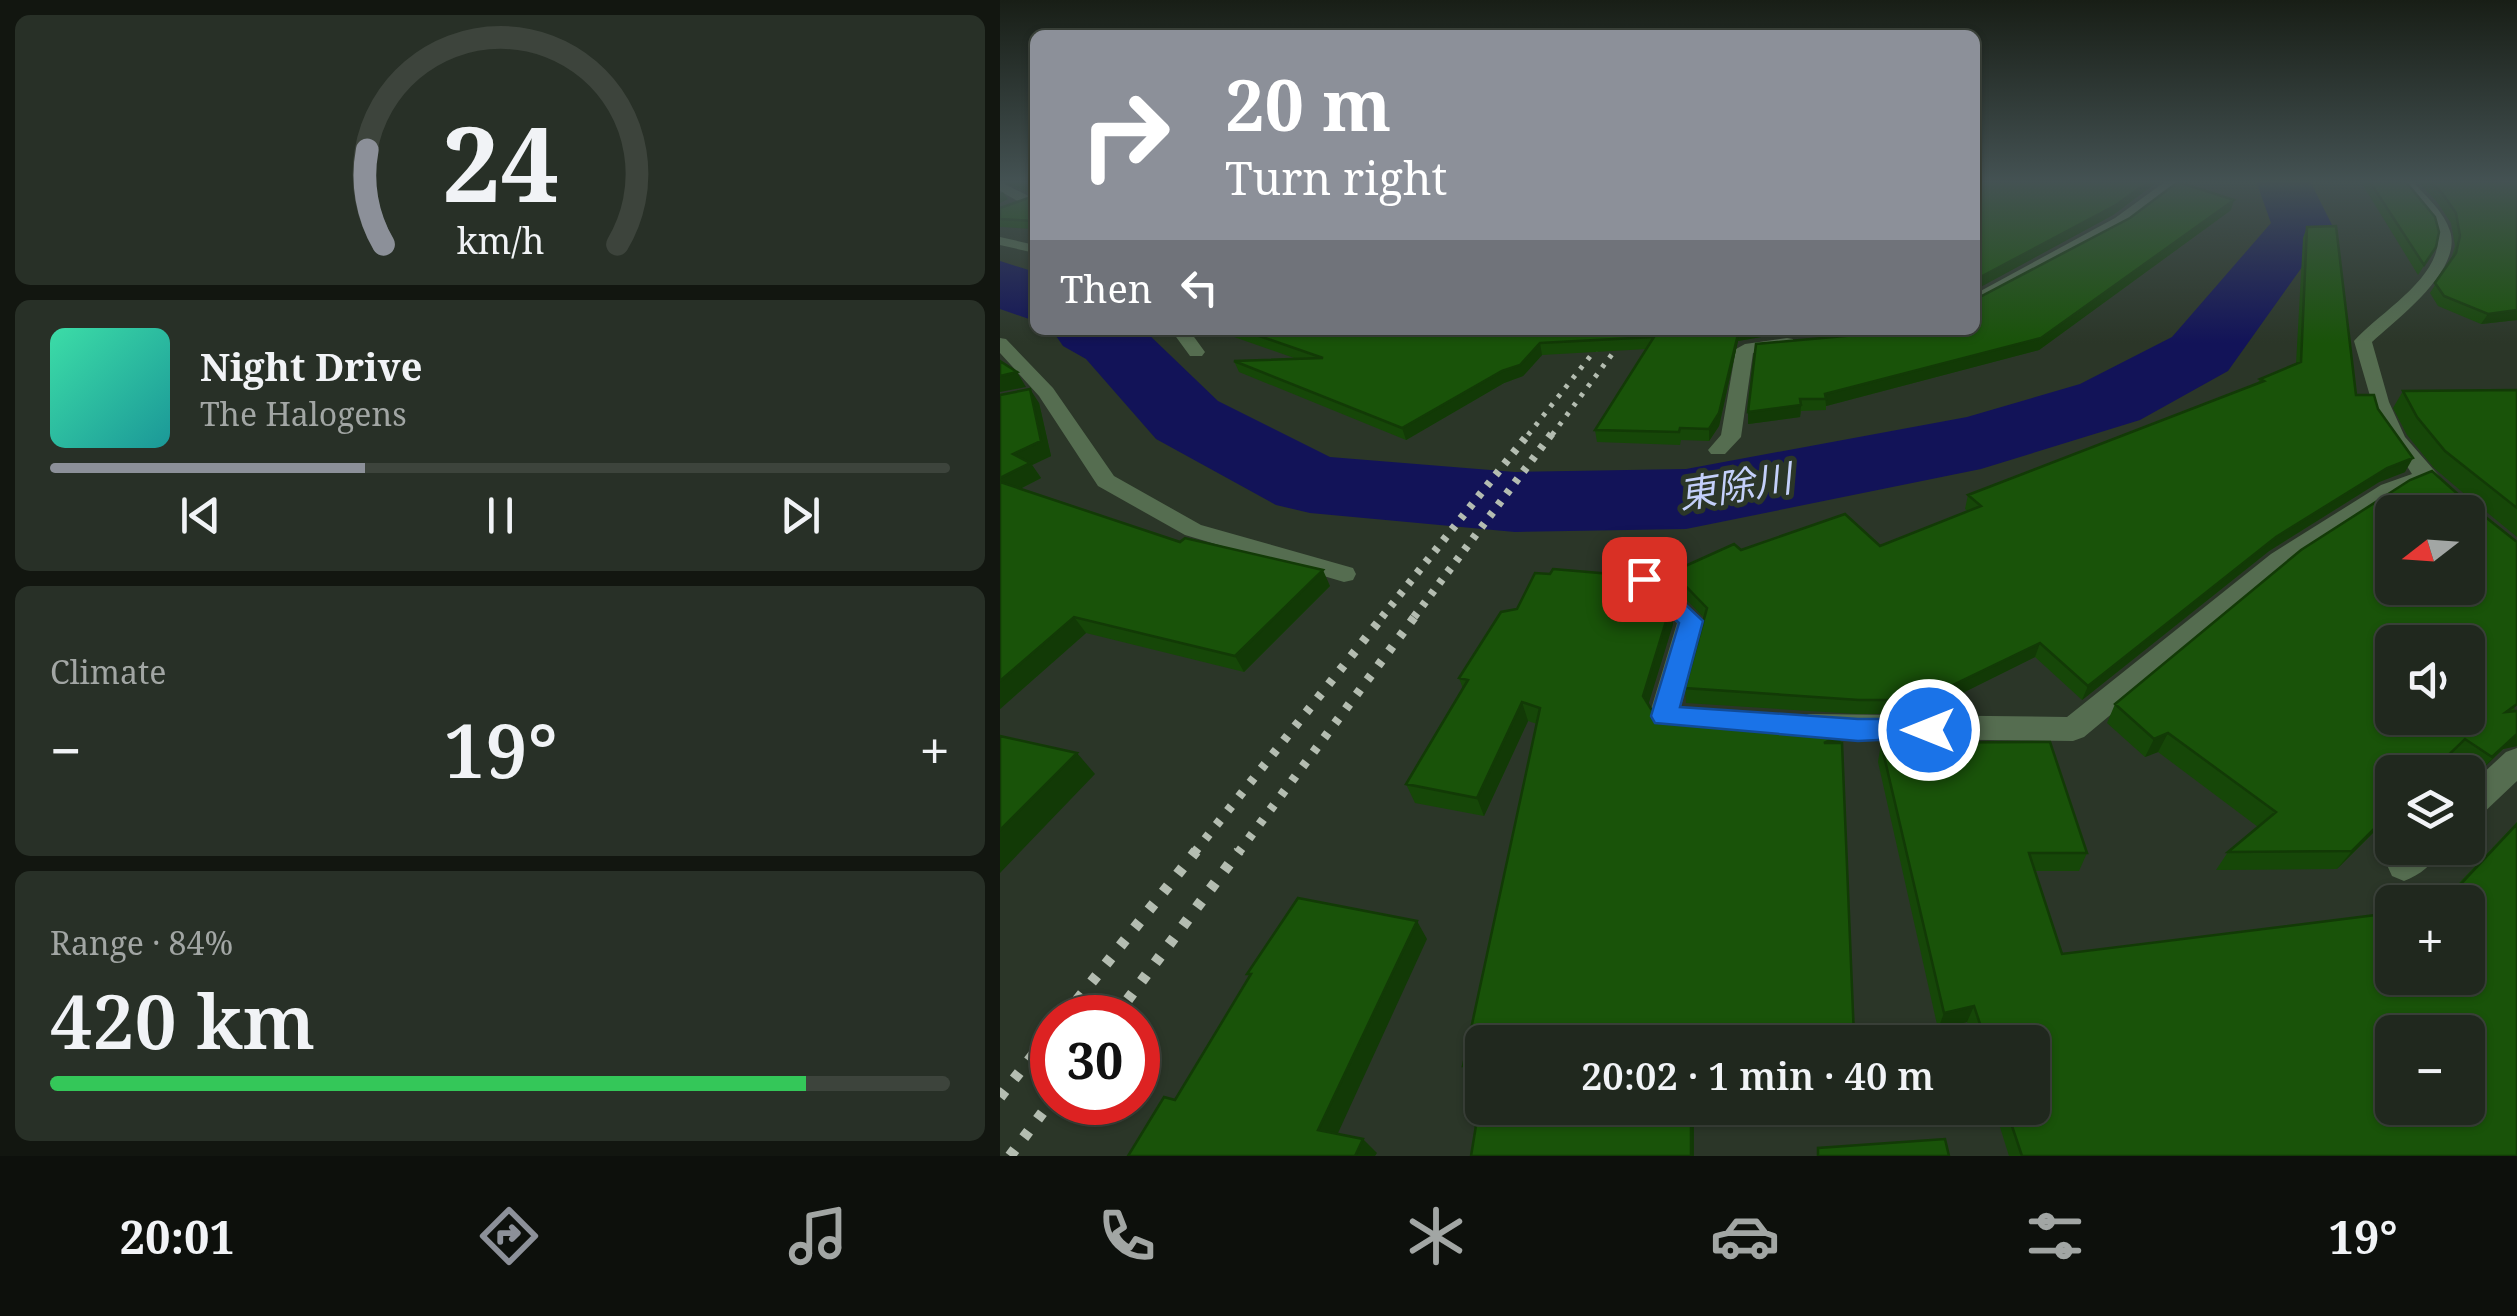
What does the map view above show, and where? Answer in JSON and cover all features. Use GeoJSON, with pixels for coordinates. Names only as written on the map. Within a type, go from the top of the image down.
{"type":"FeatureCollection","features":[{"type":"Feature","properties":{"kind":"street"},"geometry":{"type":"LineString","coordinates":[[1980,298],[2095,235]]}},
{"type":"Feature","properties":{"kind":"street"},"geometry":{"type":"LineString","coordinates":[[2444,235],[2441,267],[2362,341],[2374,392],[2389,432],[2426,476],[2448,495]]}},
{"type":"Feature","properties":{"kind":"street"},"geometry":{"type":"LineString","coordinates":[[1000,242],[1030,247]]}},
{"type":"Feature","properties":{"kind":"street"},"geometry":{"type":"LineString","coordinates":[[1184,335],[1196,352]]}},
{"type":"Feature","properties":{"kind":"street"},"geometry":{"type":"LineString","coordinates":[[1718,450],[1731,437],[1745,350],[1801,342]]}},
{"type":"Feature","properties":{"kind":"street"},"geometry":{"type":"LineString","coordinates":[[1000,343],[1106,481],[1194,530],[1344,574]]}},
{"type":"Feature","properties":{"kind":"street"},"geometry":{"type":"LineString","coordinates":[[1780,724],[1858,730],[2073,729],[2280,560],[2389,490],[2426,476]]}},
{"type":"Feature","properties":{"kind":"street"},"geometry":{"type":"LineString","coordinates":[[1665,546],[1644,579],[1691,621],[1664,716],[1722,720]]}},
{"type":"Feature","properties":{"kind":"street"},"geometry":{"type":"LineString","coordinates":[[2485,791],[2517,761]]}},
{"type":"Feature","properties":{"kind":"building"},"geometry":{"type":"Polygon","coordinates":[[[1980,235],[2060,235],[1980,277],[1980,235]]]}},
{"type":"Feature","properties":{"kind":"building"},"geometry":{"type":"Polygon","coordinates":[[[2098,235],[2185,235],[2041,338],[1825,394],[1826,399],[1800,399],[1801,405],[1748,412],[1756,344],[1856,335],[1980,335],[1980,297],[2098,235]]]}},
{"type":"Feature","properties":{"kind":"building"},"geometry":{"type":"Polygon","coordinates":[[[2307,235],[2337,235],[2356,395],[2374,395],[2378,409],[2413,458],[2387,468],[2276,537],[2088,686],[2040,643],[1922,700],[1859,700],[1685,688],[1707,608],[1672,572],[1734,544],[1741,550],[1845,514],[1880,546],[1981,506],[1968,495],[2264,381],[2260,379],[2301,362],[2307,235]]]}},
{"type":"Feature","properties":{"kind":"building"},"geometry":{"type":"Polygon","coordinates":[[[2404,235],[2438,235],[2436,247],[2424,265],[2404,235]]]}},
{"type":"Feature","properties":{"kind":"building"},"geometry":{"type":"Polygon","coordinates":[[[2517,235],[2517,310],[2488,314],[2444,296],[2435,283],[2456,253],[2460,236],[2517,235]]]}},
{"type":"Feature","properties":{"kind":"building"},"geometry":{"type":"Polygon","coordinates":[[[1256,335],[1738,335],[1719,413],[1709,429],[1680,428],[1679,432],[1595,430],[1654,337],[1540,343],[1520,365],[1502,371],[1402,428],[1234,361],[1323,358],[1256,335]]]}},
{"type":"Feature","properties":{"kind":"building"},"geometry":{"type":"Polygon","coordinates":[[[1000,361],[1017,372],[1000,376],[1000,361]]]}},
{"type":"Feature","properties":{"kind":"building"},"geometry":{"type":"Polygon","coordinates":[[[1030,389],[1041,441],[1013,454],[1030,463],[1000,478],[1000,395],[1030,389]]]}},
{"type":"Feature","properties":{"kind":"building"},"geometry":{"type":"Polygon","coordinates":[[[2517,390],[2517,508],[2445,451],[2417,417],[2403,391],[2517,390]]]}},
{"type":"Feature","properties":{"kind":"building"},"geometry":{"type":"Polygon","coordinates":[[[2432,471],[2459,495],[2387,495],[2432,471]]]}},
{"type":"Feature","properties":{"kind":"building"},"geometry":{"type":"Polygon","coordinates":[[[1000,482],[1180,542],[1185,538],[1323,570],[1235,656],[1074,617],[1000,681],[1000,482]]]}},
{"type":"Feature","properties":{"kind":"building"},"geometry":{"type":"Polygon","coordinates":[[[2375,502],[2375,605],[2485,605],[2485,517],[2517,542],[2517,704],[2506,712],[2517,711],[2517,734],[2492,757],[2465,739],[2449,755],[2375,755],[2375,828],[2352,851],[2228,852],[2276,812],[2168,733],[2154,739],[2115,704],[2301,550],[2375,502]]]}},
{"type":"Feature","properties":{"kind":"building"},"geometry":{"type":"Polygon","coordinates":[[[1553,569],[1623,575],[1633,584],[1644,580],[1671,605],[1643,696],[1651,709],[1841,725],[1841,735],[1824,743],[1842,743],[1854,1025],[1472,1025],[1540,708],[1522,702],[1477,798],[1406,784],[1468,680],[1459,678],[1501,612],[1517,609],[1535,573],[1550,574],[1553,569]]]}},
{"type":"Feature","properties":{"kind":"building"},"geometry":{"type":"Polygon","coordinates":[[[1000,736],[1077,753],[1000,830],[1000,736]]]}},
{"type":"Feature","properties":{"kind":"building"},"geometry":{"type":"Polygon","coordinates":[[[2050,742],[2087,853],[2029,853],[2062,954],[2375,915],[2375,995],[2485,995],[2485,885],[2460,885],[2479,865],[2485,865],[2485,858],[2517,824],[2517,1156],[2022,1156],[2012,1125],[2050,1125],[2050,1025],[1980,1025],[1974,1006],[1944,1013],[1881,743],[2050,742]]]}},
{"type":"Feature","properties":{"kind":"building"},"geometry":{"type":"Polygon","coordinates":[[[1298,898],[1417,921],[1318,1130],[1363,1139],[1355,1156],[1128,1156],[1147,1125],[1160,1125],[1160,1104],[1164,1097],[1175,1100],[1251,974],[1247,974],[1298,898]]]}},
{"type":"Feature","properties":{"kind":"building"},"geometry":{"type":"Polygon","coordinates":[[[1476,1125],[1691,1125],[1691,1156],[1471,1156],[1476,1125]]]}},
{"type":"Feature","properties":{"kind":"building"},"geometry":{"type":"Polygon","coordinates":[[[1945,1139],[1949,1156],[1818,1156],[1818,1148],[1945,1139]]]}},
{"type":"Feature","properties":{"kind":"waterway","name":"東除川"},"geometry":{"type":"LineString","coordinates":[[1098,335],[1113,343],[1187,420],[1310,484],[1515,502],[1686,499],[1981,442],[2110,402],[2200,354],[2294,235]]}},
{"type":"Feature","properties":{"kind":"waterway","name":"東除川"},"geometry":{"type":"LineString","coordinates":[[1000,281],[1030,297]]}},
{"type":"Feature","properties":{"kind":"railway"},"geometry":{"type":"LineString","coordinates":[[1528,435],[1607,335]]}},
{"type":"Feature","properties":{"kind":"railway"},"geometry":{"type":"LineString","coordinates":[[1552,435],[1626,335]]}},
{"type":"Feature","properties":{"kind":"railway"},"geometry":{"type":"LineString","coordinates":[[1382,617],[1530,432]]}},
{"type":"Feature","properties":{"kind":"railway"},"geometry":{"type":"LineString","coordinates":[[1414,617],[1553,432]]}},
{"type":"Feature","properties":{"kind":"railway"},"geometry":{"type":"LineString","coordinates":[[1194,853],[1384,615]]}},
{"type":"Feature","properties":{"kind":"railway"},"geometry":{"type":"LineString","coordinates":[[1238,853],[1416,615]]}},
{"type":"Feature","properties":{"kind":"railway"},"geometry":{"type":"LineString","coordinates":[[1081,995],[1196,851]]}},
{"type":"Feature","properties":{"kind":"railway"},"geometry":{"type":"LineString","coordinates":[[1131,995],[1239,851]]}},
{"type":"Feature","properties":{"kind":"railway"},"geometry":{"type":"LineString","coordinates":[[1000,1097],[1030,1059]]}},
{"type":"Feature","properties":{"kind":"railway"},"geometry":{"type":"LineString","coordinates":[[1010,1156],[1033,1125]]}},
{"type":"Feature","properties":{"kind":"route"},"geometry":{"type":"LineString","coordinates":[[1644,579],[1691,621],[1664,716],[1858,730],[1929,730]]}}]}
